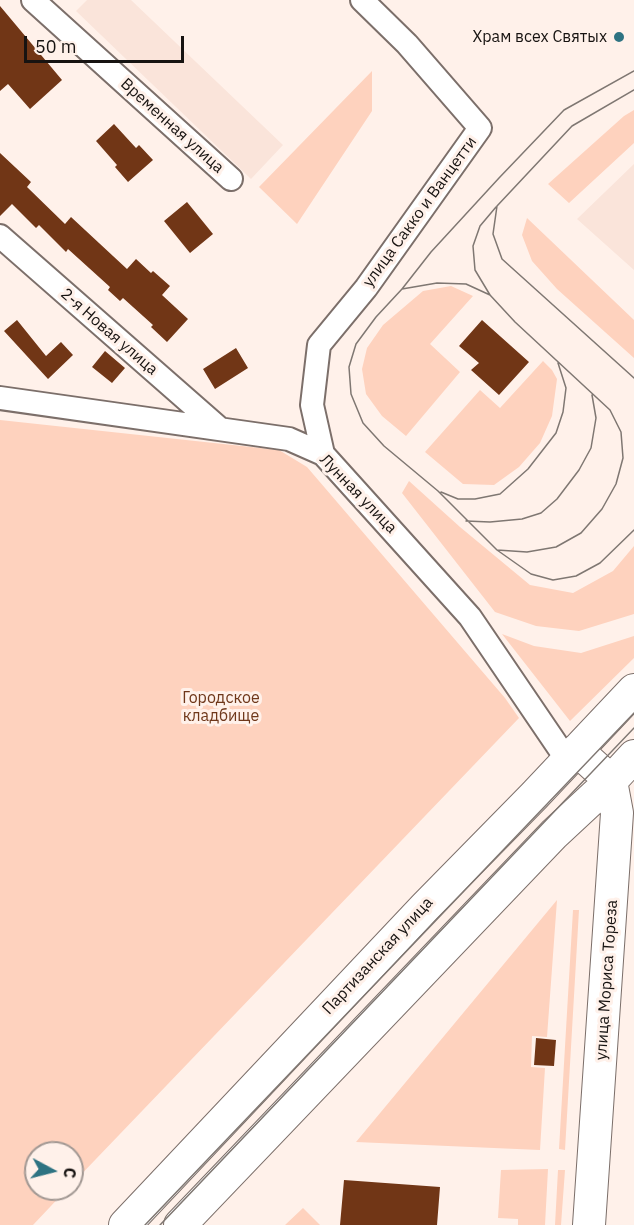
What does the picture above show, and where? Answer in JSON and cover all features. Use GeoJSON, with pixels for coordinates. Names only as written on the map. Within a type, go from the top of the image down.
{"type":"FeatureCollection","features":[{"type":"Feature","properties":{"kind":"street","name":"Временная улица"},"geometry":{"type":"LineString","coordinates":[[33,0],[231,179]]}},
{"type":"Feature","properties":{"kind":"street","name":"улица Сакко и Ванцетти"},"geometry":{"type":"LineString","coordinates":[[323,454],[312,405],[319,345],[366,288],[480,128],[407,44],[362,0]]}},
{"type":"Feature","properties":{"kind":"street","name":"2-я Новая улица"},"geometry":{"type":"LineString","coordinates":[[0,236],[219,428]]}},
{"type":"Feature","properties":{"kind":"street","name":"Лунная улица"},"geometry":{"type":"LineString","coordinates":[[0,398],[289,439],[323,454],[470,617],[561,751],[577,750]]}},
{"type":"Feature","properties":{"kind":"street","name":"Партизанская улица"},"geometry":{"type":"LineString","coordinates":[[125,1225],[425,907],[634,690]]}},
{"type":"Feature","properties":{"kind":"street"},"geometry":{"type":"LineString","coordinates":[[577,750],[611,781]]}},
{"type":"Feature","properties":{"kind":"street"},"geometry":{"type":"LineString","coordinates":[[180,1225],[554,834],[611,781],[634,756]]}},
{"type":"Feature","properties":{"kind":"street","name":"улица Мориса Тореза"},"geometry":{"type":"LineString","coordinates":[[589,1225],[617,813],[611,781]]}},
{"type":"Feature","properties":{"kind":"shaded area"},"geometry":{"type":"Polygon","coordinates":[[[87,0],[131,0],[283,145],[251,179],[76,11],[87,0]]]}},
{"type":"Feature","properties":{"kind":"shaded area"},"geometry":{"type":"Polygon","coordinates":[[[634,164],[634,270],[577,219],[634,164]]]}},
{"type":"Feature","properties":{"kind":"green space"},"geometry":{"type":"Polygon","coordinates":[[[372,71],[372,111],[297,224],[259,187],[372,71]]]}},
{"type":"Feature","properties":{"kind":"green space"},"geometry":{"type":"Polygon","coordinates":[[[634,110],[634,143],[569,203],[548,184],[624,116],[634,110]]]}},
{"type":"Feature","properties":{"kind":"green space"},"geometry":{"type":"Polygon","coordinates":[[[527,218],[634,320],[634,358],[557,289],[532,261],[522,235],[527,218]]]}},
{"type":"Feature","properties":{"kind":"green space"},"geometry":{"type":"Polygon","coordinates":[[[451,286],[473,296],[430,344],[460,372],[406,436],[382,416],[366,394],[362,369],[367,348],[383,325],[423,291],[451,286]]]}},
{"type":"Feature","properties":{"kind":"green space"},"geometry":{"type":"Polygon","coordinates":[[[543,361],[557,379],[552,416],[540,443],[519,467],[494,485],[463,484],[425,452],[480,390],[500,408],[543,361]]]}},
{"type":"Feature","properties":{"kind":"green space","name":"Городское кладбище"},"geometry":{"type":"Polygon","coordinates":[[[0,420],[279,450],[307,467],[505,698],[519,718],[84,1171],[84,1141],[24,1141],[24,1201],[56,1201],[33,1225],[0,1225],[0,420]]]}},
{"type":"Feature","properties":{"kind":"green space"},"geometry":{"type":"Polygon","coordinates":[[[409,481],[530,585],[573,593],[613,571],[634,546],[634,614],[579,631],[536,626],[495,612],[402,493],[409,481]]]}},
{"type":"Feature","properties":{"kind":"green space"},"geometry":{"type":"Polygon","coordinates":[[[502,634],[534,646],[581,653],[634,636],[634,658],[570,721],[502,634]]]}},
{"type":"Feature","properties":{"kind":"green space"},"geometry":{"type":"Polygon","coordinates":[[[557,900],[547,1037],[532,1036],[531,1067],[545,1068],[540,1150],[356,1142],[557,900]]]}},
{"type":"Feature","properties":{"kind":"green space"},"geometry":{"type":"Polygon","coordinates":[[[573,910],[579,910],[565,1150],[559,1149],[573,910]]]}},
{"type":"Feature","properties":{"kind":"green space"},"geometry":{"type":"Polygon","coordinates":[[[548,1169],[545,1225],[518,1225],[518,1219],[498,1218],[501,1170],[548,1169]]]}},
{"type":"Feature","properties":{"kind":"green space"},"geometry":{"type":"Polygon","coordinates":[[[558,1170],[565,1170],[561,1225],[555,1225],[558,1170]]]}},
{"type":"Feature","properties":{"kind":"green space"},"geometry":{"type":"Polygon","coordinates":[[[303,1208],[320,1225],[285,1225],[303,1208]]]}},
{"type":"Feature","properties":{"kind":"building"},"geometry":{"type":"Polygon","coordinates":[[[0,6],[62,80],[30,109],[8,84],[0,91],[0,6]]]}},
{"type":"Feature","properties":{"kind":"building"},"geometry":{"type":"Polygon","coordinates":[[[114,124],[136,148],[139,145],[153,160],[128,182],[96,141],[114,124]]]}},
{"type":"Feature","properties":{"kind":"building"},"geometry":{"type":"Polygon","coordinates":[[[0,153],[31,182],[27,187],[65,224],[71,217],[127,269],[136,259],[170,286],[162,295],[188,319],[167,342],[151,327],[153,325],[123,298],[120,301],[108,290],[110,287],[68,249],[66,252],[39,225],[36,228],[12,204],[0,216],[0,153]]]}},
{"type":"Feature","properties":{"kind":"building"},"geometry":{"type":"Polygon","coordinates":[[[187,202],[213,234],[190,253],[164,221],[187,202]]]}},
{"type":"Feature","properties":{"kind":"building"},"geometry":{"type":"Polygon","coordinates":[[[17,320],[46,356],[61,342],[73,355],[48,379],[4,331],[17,320]]]}},
{"type":"Feature","properties":{"kind":"building"},"geometry":{"type":"Polygon","coordinates":[[[482,320],[529,362],[499,395],[471,370],[479,363],[459,346],[482,320]]]}},
{"type":"Feature","properties":{"kind":"building"},"geometry":{"type":"Polygon","coordinates":[[[236,348],[248,368],[215,389],[203,369],[236,348]]]}},
{"type":"Feature","properties":{"kind":"building"},"geometry":{"type":"Polygon","coordinates":[[[105,351],[125,368],[112,383],[92,367],[105,351]]]}},
{"type":"Feature","properties":{"kind":"building"},"geometry":{"type":"Polygon","coordinates":[[[536,1038],[556,1040],[554,1066],[534,1065],[536,1038]]]}},
{"type":"Feature","properties":{"kind":"building"},"geometry":{"type":"Polygon","coordinates":[[[344,1180],[440,1187],[437,1225],[340,1225],[344,1180]]]}},
{"type":"Feature","properties":{"kind":"tram line"},"geometry":{"type":"LineString","coordinates":[[634,71],[564,110],[431,252],[376,317],[356,344],[349,367],[351,394],[363,423],[384,446],[438,491],[497,550],[531,574],[553,580],[576,576],[600,563],[634,530]]}},
{"type":"Feature","properties":{"kind":"tram line"},"geometry":{"type":"LineString","coordinates":[[634,90],[572,126],[497,206],[493,234],[502,259],[634,378]]}},
{"type":"Feature","properties":{"kind":"tram line"},"geometry":{"type":"LineString","coordinates":[[490,295],[475,270],[473,246],[480,226],[496,207]]}},
{"type":"Feature","properties":{"kind":"tram line"},"geometry":{"type":"LineString","coordinates":[[402,289],[437,283],[466,284],[490,295],[515,322],[610,410],[621,432],[623,458],[616,484],[602,509],[581,533],[556,547],[527,552],[497,550]]}},
{"type":"Feature","properties":{"kind":"tram line"},"geometry":{"type":"LineString","coordinates":[[441,492],[458,499],[475,499],[500,494],[528,469],[556,433],[563,412],[566,388],[558,363]]}},
{"type":"Feature","properties":{"kind":"tram line"},"geometry":{"type":"LineString","coordinates":[[466,521],[490,522],[522,519],[541,513],[557,499],[579,470],[591,448],[596,418],[592,395]]}},
{"type":"Feature","properties":{"kind":"tram line"},"geometry":{"type":"LineString","coordinates":[[145,1225],[634,713]]}},
{"type":"Feature","properties":{"kind":"tram line"},"geometry":{"type":"LineString","coordinates":[[160,1225],[634,728]]}},
{"type":"Feature","properties":{"kind":"place","name":"Храм всех Святых"},"geometry":{"type":"Point","coordinates":[619,37]}}]}
